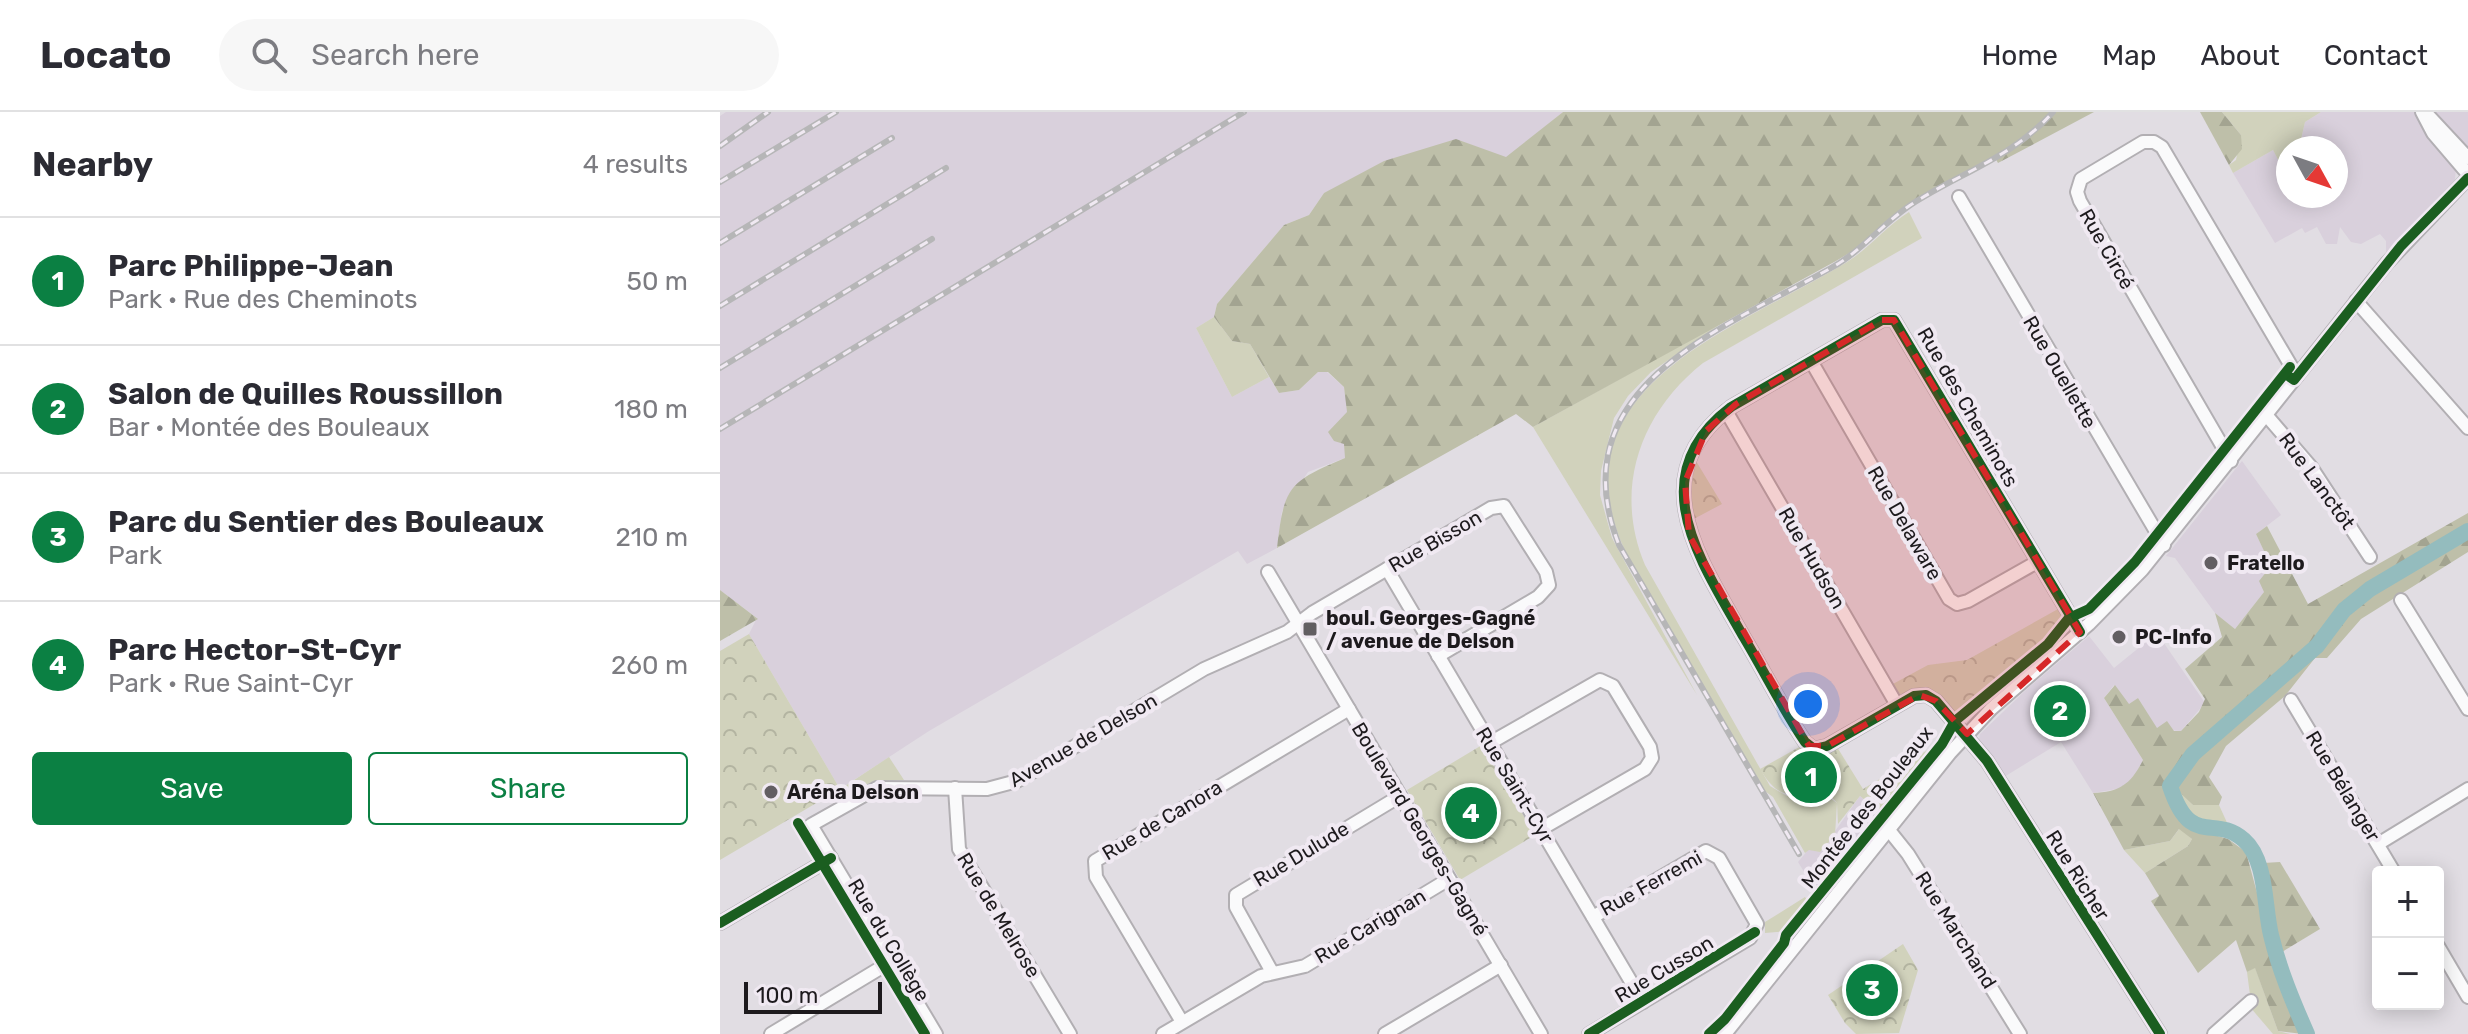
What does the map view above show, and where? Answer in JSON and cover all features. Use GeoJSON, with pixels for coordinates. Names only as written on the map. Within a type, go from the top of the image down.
{"type":"FeatureCollection","features":[{"type":"Feature","properties":{"kind":"street"},"geometry":{"type":"LineString","coordinates":[[2423,112],[2442,126],[2468,158]]}},
{"type":"Feature","properties":{"kind":"street"},"geometry":{"type":"LineString","coordinates":[[2423,112],[2433,133],[2468,176]]}},
{"type":"Feature","properties":{"kind":"street","name":"Rue Circé"},"geometry":{"type":"LineString","coordinates":[[2231,461],[2080,201],[2077,192],[2081,179],[2143,142],[2154,142],[2162,147],[2297,376]]}},
{"type":"Feature","properties":{"kind":"street","name":"Montée des Bouleaux"},"geometry":{"type":"LineString","coordinates":[[1725,1034],[1967,734],[2080,632],[2164,545],[2407,238],[2468,176]]}},
{"type":"Feature","properties":{"kind":"street","name":"Rue Ouellette"},"geometry":{"type":"LineString","coordinates":[[1959,197],[2164,545]]}},
{"type":"Feature","properties":{"kind":"street"},"geometry":{"type":"LineString","coordinates":[[2356,301],[2468,428]]}},
{"type":"Feature","properties":{"kind":"street","name":"Rue des Cheminots"},"geometry":{"type":"LineString","coordinates":[[1967,734],[1926,695],[1897,705],[1820,749],[1809,746],[1801,736],[1698,556],[1686,525],[1683,492],[1690,461],[1700,440],[1726,411],[1882,320],[1898,323],[2080,632]]}},
{"type":"Feature","properties":{"kind":"street","name":"Rue Delaware"},"geometry":{"type":"LineString","coordinates":[[1811,361],[1949,599],[1957,604],[1968,601],[2037,562]]}},
{"type":"Feature","properties":{"kind":"street","name":"Rue Hudson"},"geometry":{"type":"LineString","coordinates":[[1726,411],[1897,705]]}},
{"type":"Feature","properties":{"kind":"street","name":"Rue Lanctôt"},"geometry":{"type":"LineString","coordinates":[[2267,416],[2311,467],[2370,557]]}},
{"type":"Feature","properties":{"kind":"street","name":"Rue Bisson"},"geometry":{"type":"LineString","coordinates":[[1298,623],[1496,505],[1508,509],[1550,582],[1543,594],[1438,656]]}},
{"type":"Feature","properties":{"kind":"street","name":"Rue Saint-Cyr"},"geometry":{"type":"LineString","coordinates":[[1387,569],[1643,1002]]}},
{"type":"Feature","properties":{"kind":"street","name":"Boulevard Georges-Gagné"},"geometry":{"type":"LineString","coordinates":[[1268,572],[1541,1034]]}},
{"type":"Feature","properties":{"kind":"street"},"geometry":{"type":"LineString","coordinates":[[2401,600],[2468,709]]}},
{"type":"Feature","properties":{"kind":"street","name":"Avenue de Delson"},"geometry":{"type":"LineString","coordinates":[[811,825],[877,788],[996,788],[1017,781],[1204,669],[1287,632],[1298,623]]}},
{"type":"Feature","properties":{"kind":"street"},"geometry":{"type":"LineString","coordinates":[[1490,743],[1600,680],[1613,686],[1650,747],[1652,758],[1648,766],[1541,829]]}},
{"type":"Feature","properties":{"kind":"street","name":"Rue Bélanger"},"geometry":{"type":"LineString","coordinates":[[2291,700],[2391,866]]}},
{"type":"Feature","properties":{"kind":"street","name":"Rue de Canora"},"geometry":{"type":"LineString","coordinates":[[1182,1022],[1096,877],[1095,861],[1349,709]]}},
{"type":"Feature","properties":{"kind":"street","name":"Rue Richer"},"geometry":{"type":"LineString","coordinates":[[1967,734],[2160,1034]]}},
{"type":"Feature","properties":{"kind":"street","name":"Rue de Melrose"},"geometry":{"type":"LineString","coordinates":[[955,788],[959,849],[1070,1034]]}},
{"type":"Feature","properties":{"kind":"street"},"geometry":{"type":"LineString","coordinates":[[2378,844],[2468,789]]}},
{"type":"Feature","properties":{"kind":"street","name":"Rue Dulude"},"geometry":{"type":"LineString","coordinates":[[1272,972],[1236,907],[1236,895],[1400,796]]}},
{"type":"Feature","properties":{"kind":"street","name":"Rue du Collège"},"geometry":{"type":"LineString","coordinates":[[811,825],[936,1034]]}},
{"type":"Feature","properties":{"kind":"street","name":"Rue Marchand"},"geometry":{"type":"LineString","coordinates":[[1888,829],[1908,854],[2020,1034]]}},
{"type":"Feature","properties":{"kind":"street","name":"Rue Ferremi"},"geometry":{"type":"LineString","coordinates":[[1593,917],[1700,852],[1711,851],[1719,858],[1756,919],[1755,932]]}},
{"type":"Feature","properties":{"kind":"street"},"geometry":{"type":"LineString","coordinates":[[720,923],[831,858]]}},
{"type":"Feature","properties":{"kind":"street","name":"Rue Carignan"},"geometry":{"type":"LineString","coordinates":[[1163,1034],[1272,972],[1305,966],[1449,879]]}},
{"type":"Feature","properties":{"kind":"street","name":"Rue Cusson"},"geometry":{"type":"LineString","coordinates":[[1589,1034],[1755,932]]}},
{"type":"Feature","properties":{"kind":"street"},"geometry":{"type":"LineString","coordinates":[[2444,956],[2468,997]]}},
{"type":"Feature","properties":{"kind":"street"},"geometry":{"type":"LineString","coordinates":[[771,1034],[892,961]]}},
{"type":"Feature","properties":{"kind":"street"},"geometry":{"type":"LineString","coordinates":[[1385,1034],[1501,965]]}},
{"type":"Feature","properties":{"kind":"street"},"geometry":{"type":"LineString","coordinates":[[2214,1034],[2251,1001]]}},
{"type":"Feature","properties":{"kind":"highlighted area"},"geometry":{"type":"Polygon","coordinates":[[[1882,320],[1894,320],[2080,632],[1967,734],[1936,701],[1919,695],[1827,746],[1809,746],[1689,535],[1685,482],[1706,431],[1736,404],[1882,320]]]}},
{"type":"Feature","properties":{"kind":"shaded area"},"geometry":{"type":"Polygon","coordinates":[[[726,112],[1563,112],[1506,158],[1456,139],[1324,193],[1309,215],[1284,225],[1217,304],[1214,317],[1196,328],[1232,397],[1269,377],[1279,393],[1299,390],[1318,372],[1327,372],[1344,387],[1348,412],[1345,458],[1308,472],[1282,511],[1277,548],[1247,564],[1238,551],[929,731],[840,789],[749,634],[757,618],[720,590],[720,116],[726,112]]]}},
{"type":"Feature","properties":{"kind":"shaded area"},"geometry":{"type":"Polygon","coordinates":[[[2321,112],[2414,112],[2456,167],[2455,180],[2386,254],[2386,241],[2380,234],[2361,244],[2351,242],[2340,227],[2337,244],[2326,244],[2317,227],[2305,233],[2302,228],[2275,243],[2233,173],[2273,150],[2276,155],[2276,208],[2348,208],[2348,136],[2302,136],[2305,122],[2321,112]]]}},
{"type":"Feature","properties":{"kind":"shaded area"},"geometry":{"type":"Polygon","coordinates":[[[2433,112],[2468,112],[2468,152],[2442,120],[2433,112]]]}},
{"type":"Feature","properties":{"kind":"shaded area"},"geometry":{"type":"Polygon","coordinates":[[[2242,461],[2281,515],[2256,534],[2271,566],[2264,592],[2235,629],[2215,613],[2175,558],[2166,556],[2242,461]]]}},
{"type":"Feature","properties":{"kind":"shaded area"},"geometry":{"type":"Polygon","coordinates":[[[2157,633],[2205,703],[2181,731],[2157,729],[2138,698],[2129,705],[2114,685],[2104,698],[2143,760],[2134,778],[2123,788],[2093,793],[2061,742],[2004,777],[1999,774],[1979,741],[1980,734],[2027,689],[2089,636],[2114,668],[2157,633]]]}},
{"type":"Feature","properties":{"kind":"shaded area"},"geometry":{"type":"Polygon","coordinates":[[[1860,796],[1883,815],[1819,896],[1798,862],[1809,849],[1821,851],[1860,796]]]}},
{"type":"Feature","properties":{"kind":"green space"},"geometry":{"type":"Polygon","coordinates":[[[1563,112],[2094,112],[1998,163],[1994,156],[1906,205],[1856,249],[1836,261],[1533,427],[1516,414],[1277,548],[1283,512],[1292,489],[1311,474],[1345,458],[1344,444],[1334,441],[1328,432],[1347,412],[1344,387],[1328,372],[1318,372],[1299,390],[1279,393],[1250,344],[1232,341],[1214,317],[1217,304],[1284,225],[1309,215],[1324,193],[1384,161],[1456,139],[1506,157],[1563,112]]]}},
{"type":"Feature","properties":{"kind":"green space"},"geometry":{"type":"Polygon","coordinates":[[[2200,112],[2222,112],[2241,135],[2242,149],[2229,165],[2200,112]]]}},
{"type":"Feature","properties":{"kind":"green space"},"geometry":{"type":"Polygon","coordinates":[[[2222,112],[2321,112],[2305,122],[2302,136],[2276,136],[2276,156],[2273,150],[2233,173],[2229,165],[2236,160],[2241,135],[2222,112]]]}},
{"type":"Feature","properties":{"kind":"green space"},"geometry":{"type":"Polygon","coordinates":[[[1909,212],[1922,238],[1703,363],[1681,383],[1649,429],[1638,454],[1633,481],[1632,508],[1636,537],[1645,565],[1770,786],[1787,796],[1818,789],[1837,803],[1835,835],[1820,852],[1809,850],[1805,853],[1773,797],[1762,789],[1625,551],[1609,495],[1612,447],[1633,406],[1665,371],[1706,341],[1851,259],[1909,212]]]}},
{"type":"Feature","properties":{"kind":"green space"},"geometry":{"type":"Polygon","coordinates":[[[1214,317],[1232,341],[1250,344],[1269,377],[1232,397],[1196,328],[1214,317]]]}},
{"type":"Feature","properties":{"kind":"green space"},"geometry":{"type":"Polygon","coordinates":[[[1728,319],[1651,372],[1628,396],[1614,418],[1601,471],[1600,495],[1612,538],[1697,695],[1533,427],[1728,319]]]}},
{"type":"Feature","properties":{"kind":"green space"},"geometry":{"type":"Polygon","coordinates":[[[1696,461],[1722,504],[1690,521],[1689,495],[1696,461]]]}},
{"type":"Feature","properties":{"kind":"green space"},"geometry":{"type":"Polygon","coordinates":[[[2468,513],[2468,552],[2361,619],[2327,658],[2315,658],[2285,696],[2226,746],[2209,777],[2222,797],[2219,805],[2193,805],[2169,782],[2172,805],[2184,826],[2228,839],[2246,852],[2303,1034],[2278,1031],[2255,968],[2247,972],[2236,940],[2198,973],[2151,901],[2159,896],[2145,873],[2188,846],[2192,839],[2179,829],[2170,841],[2124,850],[2093,793],[2111,791],[2124,785],[2143,760],[2104,698],[2115,685],[2129,704],[2138,698],[2157,728],[2167,721],[2174,731],[2181,731],[2199,712],[2205,699],[2185,669],[2222,637],[2215,613],[2235,629],[2264,592],[2259,581],[2271,566],[2256,534],[2267,526],[2308,604],[2468,513]]]}},
{"type":"Feature","properties":{"kind":"green space"},"geometry":{"type":"Polygon","coordinates":[[[720,590],[758,619],[720,641],[720,590]]]}},
{"type":"Feature","properties":{"kind":"green space"},"geometry":{"type":"Polygon","coordinates":[[[2058,609],[2064,620],[2050,640],[1971,709],[1958,716],[1928,690],[1900,694],[1891,685],[1928,665],[1967,660],[2058,609]]]}},
{"type":"Feature","properties":{"kind":"green space"},"geometry":{"type":"Polygon","coordinates":[[[749,634],[840,789],[720,860],[720,651],[749,634]]]}},
{"type":"Feature","properties":{"kind":"green space"},"geometry":{"type":"Polygon","coordinates":[[[1948,727],[1945,738],[1883,815],[1860,796],[1838,824],[1837,803],[1826,793],[1816,790],[1790,794],[1781,792],[1760,769],[1801,746],[1816,755],[1837,747],[1863,789],[1928,750],[1948,727]]]}},
{"type":"Feature","properties":{"kind":"green space"},"geometry":{"type":"Polygon","coordinates":[[[1482,745],[1535,835],[1460,880],[1407,790],[1482,745]]]}},
{"type":"Feature","properties":{"kind":"green space"},"geometry":{"type":"Polygon","coordinates":[[[889,757],[904,780],[875,781],[838,796],[836,792],[889,757]]]}},
{"type":"Feature","properties":{"kind":"green space"},"geometry":{"type":"Polygon","coordinates":[[[2177,787],[2193,805],[2219,805],[2229,827],[2201,821],[2186,812],[2181,806],[2177,787]]]}},
{"type":"Feature","properties":{"kind":"green space"},"geometry":{"type":"Polygon","coordinates":[[[2180,828],[2192,839],[2188,846],[2145,873],[2124,850],[2170,841],[2180,828]]]}},
{"type":"Feature","properties":{"kind":"green space"},"geometry":{"type":"Polygon","coordinates":[[[2280,862],[2320,929],[2282,952],[2263,863],[2280,862]]]}},
{"type":"Feature","properties":{"kind":"green space"},"geometry":{"type":"Polygon","coordinates":[[[1818,894],[1790,931],[1765,933],[1765,922],[1805,897],[1810,904],[1818,894]]]}},
{"type":"Feature","properties":{"kind":"green space"},"geometry":{"type":"Polygon","coordinates":[[[1903,944],[1918,970],[1899,1033],[1856,1034],[1845,1023],[1828,995],[1903,944]]]}},
{"type":"Feature","properties":{"kind":"green space"},"geometry":{"type":"Polygon","coordinates":[[[2255,967],[2278,1031],[2290,1034],[2273,1034],[2250,1007],[2255,1002],[2250,995],[2247,972],[2255,967]]]}},
{"type":"Feature","properties":{"kind":"waterway"},"geometry":{"type":"LineString","coordinates":[[2307,1034],[2278,960],[2257,859],[2244,840],[2233,833],[2204,827],[2186,818],[2170,786],[2193,754],[2317,646],[2344,610],[2370,589],[2468,531]]}},
{"type":"Feature","properties":{"kind":"railway"},"geometry":{"type":"LineString","coordinates":[[720,146],[768,112]]}},
{"type":"Feature","properties":{"kind":"railway"},"geometry":{"type":"LineString","coordinates":[[720,182],[836,112]]}},
{"type":"Feature","properties":{"kind":"railway"},"geometry":{"type":"LineString","coordinates":[[720,429],[1244,112]]}},
{"type":"Feature","properties":{"kind":"railway"},"geometry":{"type":"LineString","coordinates":[[1799,854],[1619,545],[1606,490],[1611,444],[1630,404],[1661,370],[1700,341],[1842,261],[1912,204],[2022,141],[2053,112]]}},
{"type":"Feature","properties":{"kind":"railway"},"geometry":{"type":"LineString","coordinates":[[720,243],[892,138]]}},
{"type":"Feature","properties":{"kind":"railway"},"geometry":{"type":"LineString","coordinates":[[720,306],[946,168]]}},
{"type":"Feature","properties":{"kind":"railway"},"geometry":{"type":"LineString","coordinates":[[720,368],[932,239]]}},
{"type":"Feature","properties":{"kind":"cycle path"},"geometry":{"type":"LineString","coordinates":[[2287,375],[2294,380],[2401,246],[2468,178]]}},
{"type":"Feature","properties":{"kind":"cycle path"},"geometry":{"type":"LineString","coordinates":[[2080,632],[1894,320],[1882,320],[1731,407],[1704,434],[1689,461],[1684,490],[1687,519],[1697,549],[1805,742],[1814,749],[1827,746],[1914,696],[1926,695],[1936,701],[1987,761],[2160,1034]]}},
{"type":"Feature","properties":{"kind":"cycle path"},"geometry":{"type":"LineString","coordinates":[[1709,1034],[1725,1019],[1784,943],[1786,935],[1942,744],[1955,721],[2048,644],[2069,618],[2089,609],[2135,562],[2290,367]]}},
{"type":"Feature","properties":{"kind":"cycle path"},"geometry":{"type":"LineString","coordinates":[[798,823],[925,1034]]}},
{"type":"Feature","properties":{"kind":"cycle path"},"geometry":{"type":"LineString","coordinates":[[720,923],[831,858]]}},
{"type":"Feature","properties":{"kind":"cycle path"},"geometry":{"type":"LineString","coordinates":[[1589,1034],[1755,932]]}},
{"type":"Feature","properties":{"kind":"place","name":"Fratello"},"geometry":{"type":"Point","coordinates":[2211,563]}},
{"type":"Feature","properties":{"kind":"place","name":"boul. Georges-Gagné / avenue de Delson"},"geometry":{"type":"Point","coordinates":[1310,629]}},
{"type":"Feature","properties":{"kind":"place","name":"PC-Info"},"geometry":{"type":"Point","coordinates":[2119,637]}},
{"type":"Feature","properties":{"kind":"place","name":"Salon de Quilles Roussillon"},"geometry":{"type":"Point","coordinates":[2060,711]}},
{"type":"Feature","properties":{"kind":"place","name":"Parc Philippe-Jean"},"geometry":{"type":"Point","coordinates":[1811,777]}},
{"type":"Feature","properties":{"kind":"place","name":"Aréna Delson"},"geometry":{"type":"Point","coordinates":[771,792]}},
{"type":"Feature","properties":{"kind":"place","name":"Parc Hector-St-Cyr"},"geometry":{"type":"Point","coordinates":[1471,813]}},
{"type":"Feature","properties":{"kind":"place","name":"Parc du Sentier des Bouleaux"},"geometry":{"type":"Point","coordinates":[1872,990]}}]}
